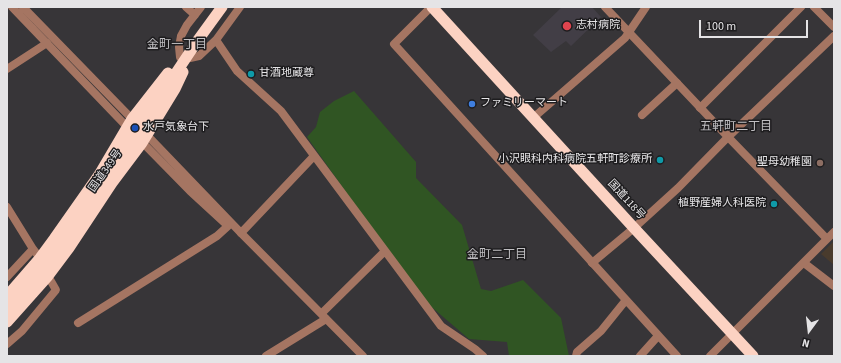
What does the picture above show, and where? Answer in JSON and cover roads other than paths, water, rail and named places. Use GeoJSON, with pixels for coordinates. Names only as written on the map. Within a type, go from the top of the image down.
{"type":"FeatureCollection","features":[{"type":"Feature","properties":{"kind":"highway","name":"国道118号"},"geometry":{"type":"LineString","coordinates":[[431,7],[753,356]]}},
{"type":"Feature","properties":{"kind":"highway","name":"国道349号"},"geometry":{"type":"LineString","coordinates":[[7,296],[37,254],[98,175],[129,123],[185,58],[220,10]]}},
{"type":"Feature","properties":{"kind":"highway","name":"国道349号"},"geometry":{"type":"LineString","coordinates":[[7,310],[59,248],[198,40],[220,10]]}},
{"type":"Feature","properties":{"kind":"highway","name":"国道349号"},"geometry":{"type":"LineString","coordinates":[[7,322],[48,276],[69,248],[112,183],[145,139],[175,89],[185,58]]}},
{"type":"Feature","properties":{"kind":"street"},"geometry":{"type":"LineString","coordinates":[[12,7],[283,274],[363,356]]}},
{"type":"Feature","properties":{"kind":"street"},"geometry":{"type":"LineString","coordinates":[[24,7],[129,123]]}},
{"type":"Feature","properties":{"kind":"street"},"geometry":{"type":"LineString","coordinates":[[186,7],[195,15]]}},
{"type":"Feature","properties":{"kind":"street"},"geometry":{"type":"LineString","coordinates":[[201,7],[187,25],[181,36],[179,47],[185,58],[199,56],[216,40],[240,7]]}},
{"type":"Feature","properties":{"kind":"street"},"geometry":{"type":"LineString","coordinates":[[431,7],[394,44],[658,336],[678,356]]}},
{"type":"Feature","properties":{"kind":"street"},"geometry":{"type":"LineString","coordinates":[[605,7],[728,138],[828,239]]}},
{"type":"Feature","properties":{"kind":"street"},"geometry":{"type":"LineString","coordinates":[[533,118],[625,38],[646,7]]}},
{"type":"Feature","properties":{"kind":"street"},"geometry":{"type":"LineString","coordinates":[[700,108],[801,7]]}},
{"type":"Feature","properties":{"kind":"street"},"geometry":{"type":"LineString","coordinates":[[814,7],[834,26]]}},
{"type":"Feature","properties":{"kind":"street"},"geometry":{"type":"LineString","coordinates":[[592,263],[634,228],[678,188],[834,36]]}},
{"type":"Feature","properties":{"kind":"street"},"geometry":{"type":"LineString","coordinates":[[216,40],[238,71],[281,111],[441,326],[483,356]]}},
{"type":"Feature","properties":{"kind":"street"},"geometry":{"type":"LineString","coordinates":[[7,69],[47,43]]}},
{"type":"Feature","properties":{"kind":"street"},"geometry":{"type":"LineString","coordinates":[[642,115],[677,83]]}},
{"type":"Feature","properties":{"kind":"street"},"geometry":{"type":"LineString","coordinates":[[145,139],[190,192],[283,274]]}},
{"type":"Feature","properties":{"kind":"street"},"geometry":{"type":"LineString","coordinates":[[241,233],[314,156]]}},
{"type":"Feature","properties":{"kind":"street"},"geometry":{"type":"LineString","coordinates":[[7,207],[37,254],[7,277]]}},
{"type":"Feature","properties":{"kind":"street"},"geometry":{"type":"LineString","coordinates":[[78,323],[217,236],[228,226]]}},
{"type":"Feature","properties":{"kind":"street"},"geometry":{"type":"LineString","coordinates":[[710,356],[834,232]]}},
{"type":"Feature","properties":{"kind":"street"},"geometry":{"type":"LineString","coordinates":[[266,356],[324,316],[385,251]]}},
{"type":"Feature","properties":{"kind":"street"},"geometry":{"type":"LineString","coordinates":[[804,263],[834,286]]}},
{"type":"Feature","properties":{"kind":"street"},"geometry":{"type":"LineString","coordinates":[[7,344],[22,331],[56,290],[48,276]]}},
{"type":"Feature","properties":{"kind":"street"},"geometry":{"type":"LineString","coordinates":[[576,356],[577,352],[602,331],[626,300]]}},
{"type":"Feature","properties":{"kind":"street"},"geometry":{"type":"LineString","coordinates":[[640,356],[658,336]]}},
{"type":"Feature","properties":{"kind":"place","name":"志村病院"},"geometry":{"type":"Point","coordinates":[567,26]}},
{"type":"Feature","properties":{"kind":"place","name":"甘酒地蔵尊"},"geometry":{"type":"Point","coordinates":[251,74]}},
{"type":"Feature","properties":{"kind":"place","name":"ファミリーマート"},"geometry":{"type":"Point","coordinates":[472,104]}},
{"type":"Feature","properties":{"kind":"place","name":"水戸気象台下"},"geometry":{"type":"Point","coordinates":[135,128]}},
{"type":"Feature","properties":{"kind":"place","name":"小沢眼科内科病院五軒町診療所"},"geometry":{"type":"Point","coordinates":[660,160]}},
{"type":"Feature","properties":{"kind":"place","name":"聖母幼稚園"},"geometry":{"type":"Point","coordinates":[820,163]}},
{"type":"Feature","properties":{"kind":"place","name":"植野産婦人科医院"},"geometry":{"type":"Point","coordinates":[774,204]}},
{"type":"Feature","properties":{"kind":"district","name":"金町一丁目"},"geometry":{"type":"Point","coordinates":[177,45]}},
{"type":"Feature","properties":{"kind":"district","name":"五軒町二丁目"},"geometry":{"type":"Point","coordinates":[736,127]}},
{"type":"Feature","properties":{"kind":"district","name":"金町二丁目"},"geometry":{"type":"Point","coordinates":[497,255]}}]}
